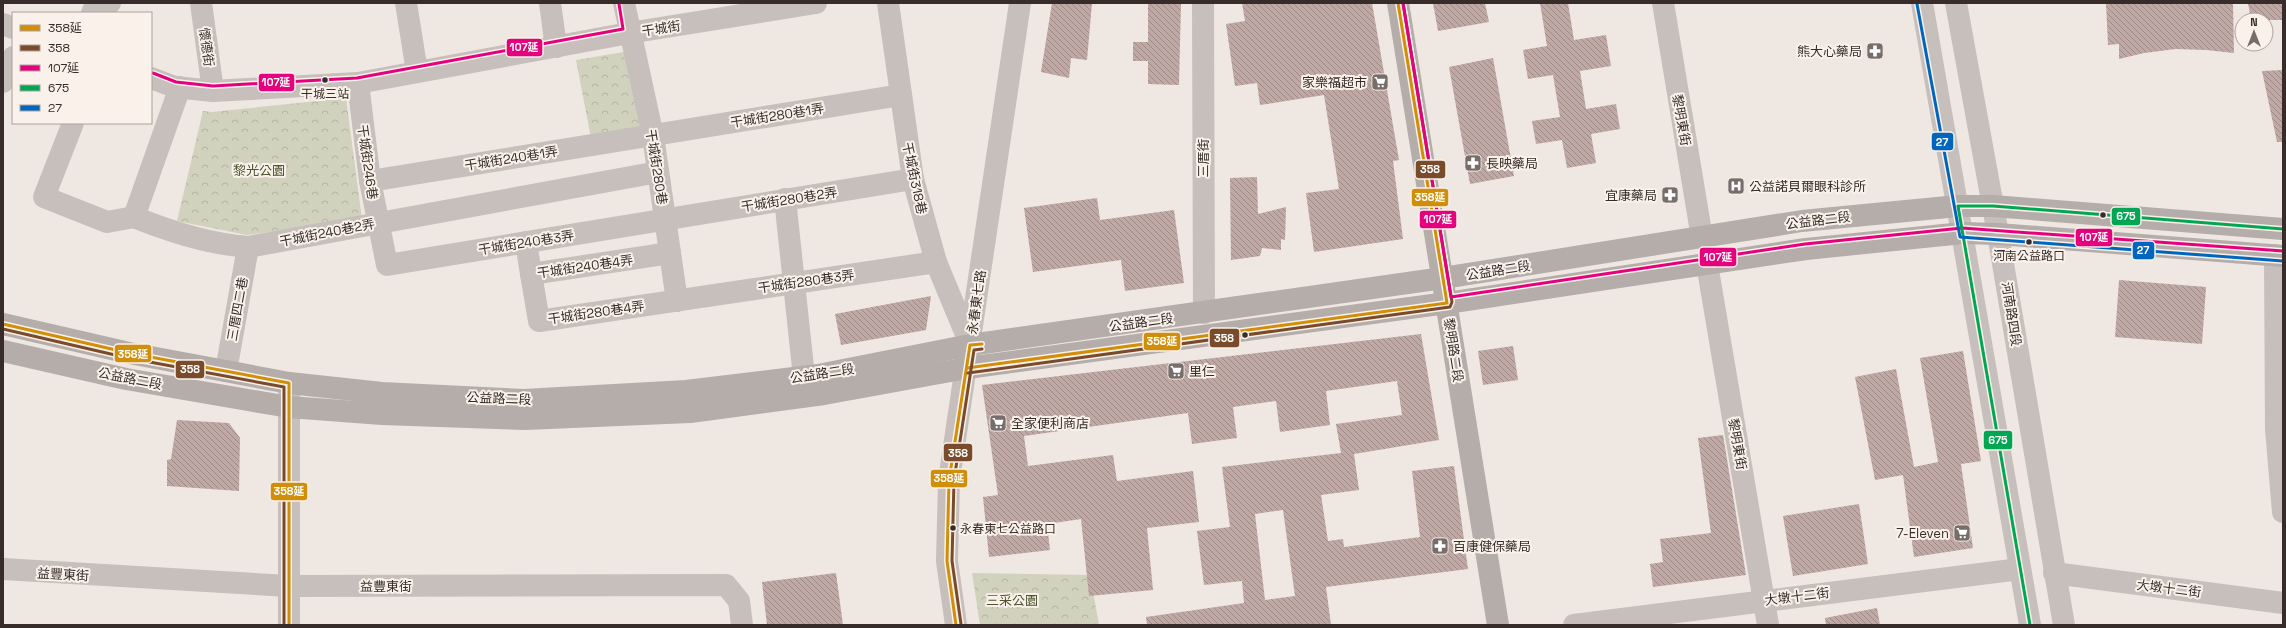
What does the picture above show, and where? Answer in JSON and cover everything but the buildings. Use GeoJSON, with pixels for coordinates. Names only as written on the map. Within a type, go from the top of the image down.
{"type":"FeatureCollection","features":[{"type":"Feature","properties":{"kind":"main road","name":"黎明路二段"},"geometry":{"type":"LineString","coordinates":[[1398,3],[1498,625]]}},
{"type":"Feature","properties":{"kind":"main road","name":"公益路二段"},"geometry":{"type":"LineString","coordinates":[[3,324],[129,353],[289,383],[382,393],[524,400],[686,391],[804,377],[970,345],[1443,278],[1802,221],[1958,206],[1993,206],[2283,229]]}},
{"type":"Feature","properties":{"kind":"main road","name":"公益路二段"},"geometry":{"type":"LineString","coordinates":[[3,351],[126,378],[289,407],[382,414],[525,420],[690,412],[824,394],[967,368],[1447,304],[1806,249],[1963,233],[1998,234],[2279,256]]}},
{"type":"Feature","properties":{"kind":"street"},"geometry":{"type":"LineString","coordinates":[[92,12],[94,6],[110,3]]}},
{"type":"Feature","properties":{"kind":"street","name":"懷德街"},"geometry":{"type":"LineString","coordinates":[[201,3],[213,91]]}},
{"type":"Feature","properties":{"kind":"street"},"geometry":{"type":"LineString","coordinates":[[406,3],[417,72]]}},
{"type":"Feature","properties":{"kind":"street"},"geometry":{"type":"LineString","coordinates":[[550,3],[556,46]]}},
{"type":"Feature","properties":{"kind":"street","name":"干城街280巷"},"geometry":{"type":"LineString","coordinates":[[624,3],[629,34],[653,136],[677,301]]}},
{"type":"Feature","properties":{"kind":"street","name":"干城街"},"geometry":{"type":"LineString","coordinates":[[152,78],[180,87],[213,91],[358,83],[556,46],[816,3]]}},
{"type":"Feature","properties":{"kind":"street","name":"干城街318巷"},"geometry":{"type":"LineString","coordinates":[[888,3],[913,179],[936,262],[970,345]]}},
{"type":"Feature","properties":{"kind":"street","name":"永春東七路"},"geometry":{"type":"LineString","coordinates":[[956,625],[947,561],[949,480],[967,368],[1020,3]]}},
{"type":"Feature","properties":{"kind":"street","name":"三厝街"},"geometry":{"type":"LineString","coordinates":[[1203,3],[1204,313]]}},
{"type":"Feature","properties":{"kind":"street","name":"黎明東街"},"geometry":{"type":"LineString","coordinates":[[1663,3],[1702,238]]}},
{"type":"Feature","properties":{"kind":"street"},"geometry":{"type":"LineString","coordinates":[[1922,3],[2030,625]]}},
{"type":"Feature","properties":{"kind":"street","name":"河南路四段"},"geometry":{"type":"LineString","coordinates":[[1956,3],[1998,234],[2054,573],[2064,625]]}},
{"type":"Feature","properties":{"kind":"street","name":"干城街246巷"},"geometry":{"type":"LineString","coordinates":[[358,83],[370,181],[377,222],[387,265]]}},
{"type":"Feature","properties":{"kind":"street"},"geometry":{"type":"LineString","coordinates":[[73,124],[44,198],[107,222],[134,217],[180,87]]}},
{"type":"Feature","properties":{"kind":"street","name":"干城街280巷1弄"},"geometry":{"type":"LineString","coordinates":[[653,136],[901,95]]}},
{"type":"Feature","properties":{"kind":"street","name":"干城街240巷1弄"},"geometry":{"type":"LineString","coordinates":[[370,181],[653,136]]}},
{"type":"Feature","properties":{"kind":"street","name":"干城街240巷2弄"},"geometry":{"type":"LineString","coordinates":[[134,217],[172,232],[226,246],[248,248],[377,222],[658,172]]}},
{"type":"Feature","properties":{"kind":"street","name":"干城街280巷2弄"},"geometry":{"type":"LineString","coordinates":[[665,219],[913,179]]}},
{"type":"Feature","properties":{"kind":"street"},"geometry":{"type":"LineString","coordinates":[[785,199],[804,377]]}},
{"type":"Feature","properties":{"kind":"street","name":"干城街240巷3弄"},"geometry":{"type":"LineString","coordinates":[[387,265],[665,219]]}},
{"type":"Feature","properties":{"kind":"street","name":"干城街240巷4弄"},"geometry":{"type":"LineString","coordinates":[[526,242],[531,274],[670,254]]}},
{"type":"Feature","properties":{"kind":"street","name":"三厝四二巷"},"geometry":{"type":"LineString","coordinates":[[226,371],[248,248]]}},
{"type":"Feature","properties":{"kind":"street"},"geometry":{"type":"LineString","coordinates":[[2279,256],[2279,429],[2283,512]]}},
{"type":"Feature","properties":{"kind":"street","name":"干城街280巷3弄"},"geometry":{"type":"LineString","coordinates":[[677,301],[794,282],[936,262]]}},
{"type":"Feature","properties":{"kind":"street","name":"黎明東街"},"geometry":{"type":"LineString","coordinates":[[1707,264],[1768,625]]}},
{"type":"Feature","properties":{"kind":"street","name":"干城街280巷4弄"},"geometry":{"type":"LineString","coordinates":[[531,274],[539,320],[677,301]]}},
{"type":"Feature","properties":{"kind":"street"},"geometry":{"type":"LineString","coordinates":[[289,383],[289,625]]}},
{"type":"Feature","properties":{"kind":"street","name":"益豐東街"},"geometry":{"type":"LineString","coordinates":[[3,569],[289,586],[726,585],[739,601],[742,625]]}},
{"type":"Feature","properties":{"kind":"street","name":"大墩十二街"},"geometry":{"type":"LineString","coordinates":[[1574,625],[2020,569]]}},
{"type":"Feature","properties":{"kind":"street","name":"大墩十二街"},"geometry":{"type":"LineString","coordinates":[[2054,573],[2283,603]]}},
{"type":"Feature","properties":{"kind":"green space"},"geometry":{"type":"Polygon","coordinates":[[[629,51],[646,128],[591,138],[576,60],[629,51]]]}},
{"type":"Feature","properties":{"kind":"green space","name":"黎光公園"},"geometry":{"type":"Polygon","coordinates":[[[346,98],[362,219],[247,235],[177,221],[203,111],[212,112],[346,98]]]}},
{"type":"Feature","properties":{"kind":"green space","name":"三采公園"},"geometry":{"type":"Polygon","coordinates":[[[972,573],[1090,575],[1099,625],[980,625],[972,573]]]}},
{"type":"Feature","properties":{"kind":"transit line","name":"358延"},"geometry":{"type":"LineString","coordinates":[[967,368],[1447,303],[1398,3]]}},
{"type":"Feature","properties":{"kind":"transit line","name":"358"},"geometry":{"type":"LineString","coordinates":[[968,373],[1450,307],[1452,302],[1403,3]]}},
{"type":"Feature","properties":{"kind":"transit line","name":"107延"},"geometry":{"type":"LineString","coordinates":[[1403,3],[1451,297],[1805,244],[1962,228],[2283,251]]}},
{"type":"Feature","properties":{"kind":"transit line","name":"107延"},"geometry":{"type":"LineString","coordinates":[[153,73],[176,82],[213,86],[357,78],[623,29],[619,4]]}},
{"type":"Feature","properties":{"kind":"transit line","name":"27"},"geometry":{"type":"LineString","coordinates":[[1917,4],[1960,237],[2283,261]]}},
{"type":"Feature","properties":{"kind":"transit line","name":"675"},"geometry":{"type":"LineString","coordinates":[[2030,625],[1958,206],[1993,206],[2283,229]]}},
{"type":"Feature","properties":{"kind":"transit line","name":"358延"},"geometry":{"type":"LineString","coordinates":[[3,324],[129,353],[289,383],[289,625]]}},
{"type":"Feature","properties":{"kind":"transit line","name":"358"},"geometry":{"type":"LineString","coordinates":[[3,329],[128,358],[284,387],[284,625]]}},
{"type":"Feature","properties":{"kind":"transit line","name":"358延"},"geometry":{"type":"LineString","coordinates":[[956,625],[947,561],[949,480],[970,345],[982,344]]}},
{"type":"Feature","properties":{"kind":"transit line","name":"358"},"geometry":{"type":"LineString","coordinates":[[961,624],[952,561],[954,480],[974,350],[982,349]]}},
{"type":"Feature","properties":{"kind":"place","name":"熊大心藥局"},"geometry":{"type":"Point","coordinates":[1875,51]}},
{"type":"Feature","properties":{"kind":"place","name":"干城三站"},"geometry":{"type":"Point","coordinates":[325,80]}},
{"type":"Feature","properties":{"kind":"place","name":"家樂福超市"},"geometry":{"type":"Point","coordinates":[1380,82]}},
{"type":"Feature","properties":{"kind":"place","name":"長映藥局"},"geometry":{"type":"Point","coordinates":[1473,163]}},
{"type":"Feature","properties":{"kind":"place","name":"公益諾貝爾眼科診所"},"geometry":{"type":"Point","coordinates":[1736,186]}},
{"type":"Feature","properties":{"kind":"place","name":"宜康藥局"},"geometry":{"type":"Point","coordinates":[1670,195]}},
{"type":"Feature","properties":{"kind":"place","name":"河南公益路口"},"geometry":{"type":"Point","coordinates":[2029,242]}},
{"type":"Feature","properties":{"kind":"place","name":"里仁"},"geometry":{"type":"Point","coordinates":[1176,371]}},
{"type":"Feature","properties":{"kind":"place","name":"全家便利商店"},"geometry":{"type":"Point","coordinates":[998,423]}},
{"type":"Feature","properties":{"kind":"place","name":"永春東七公益路口"},"geometry":{"type":"Point","coordinates":[953,528]}},
{"type":"Feature","properties":{"kind":"place","name":"7-Eleven"},"geometry":{"type":"Point","coordinates":[1962,533]}},
{"type":"Feature","properties":{"kind":"place","name":"百康健保藥局"},"geometry":{"type":"Point","coordinates":[1440,546]}}]}
